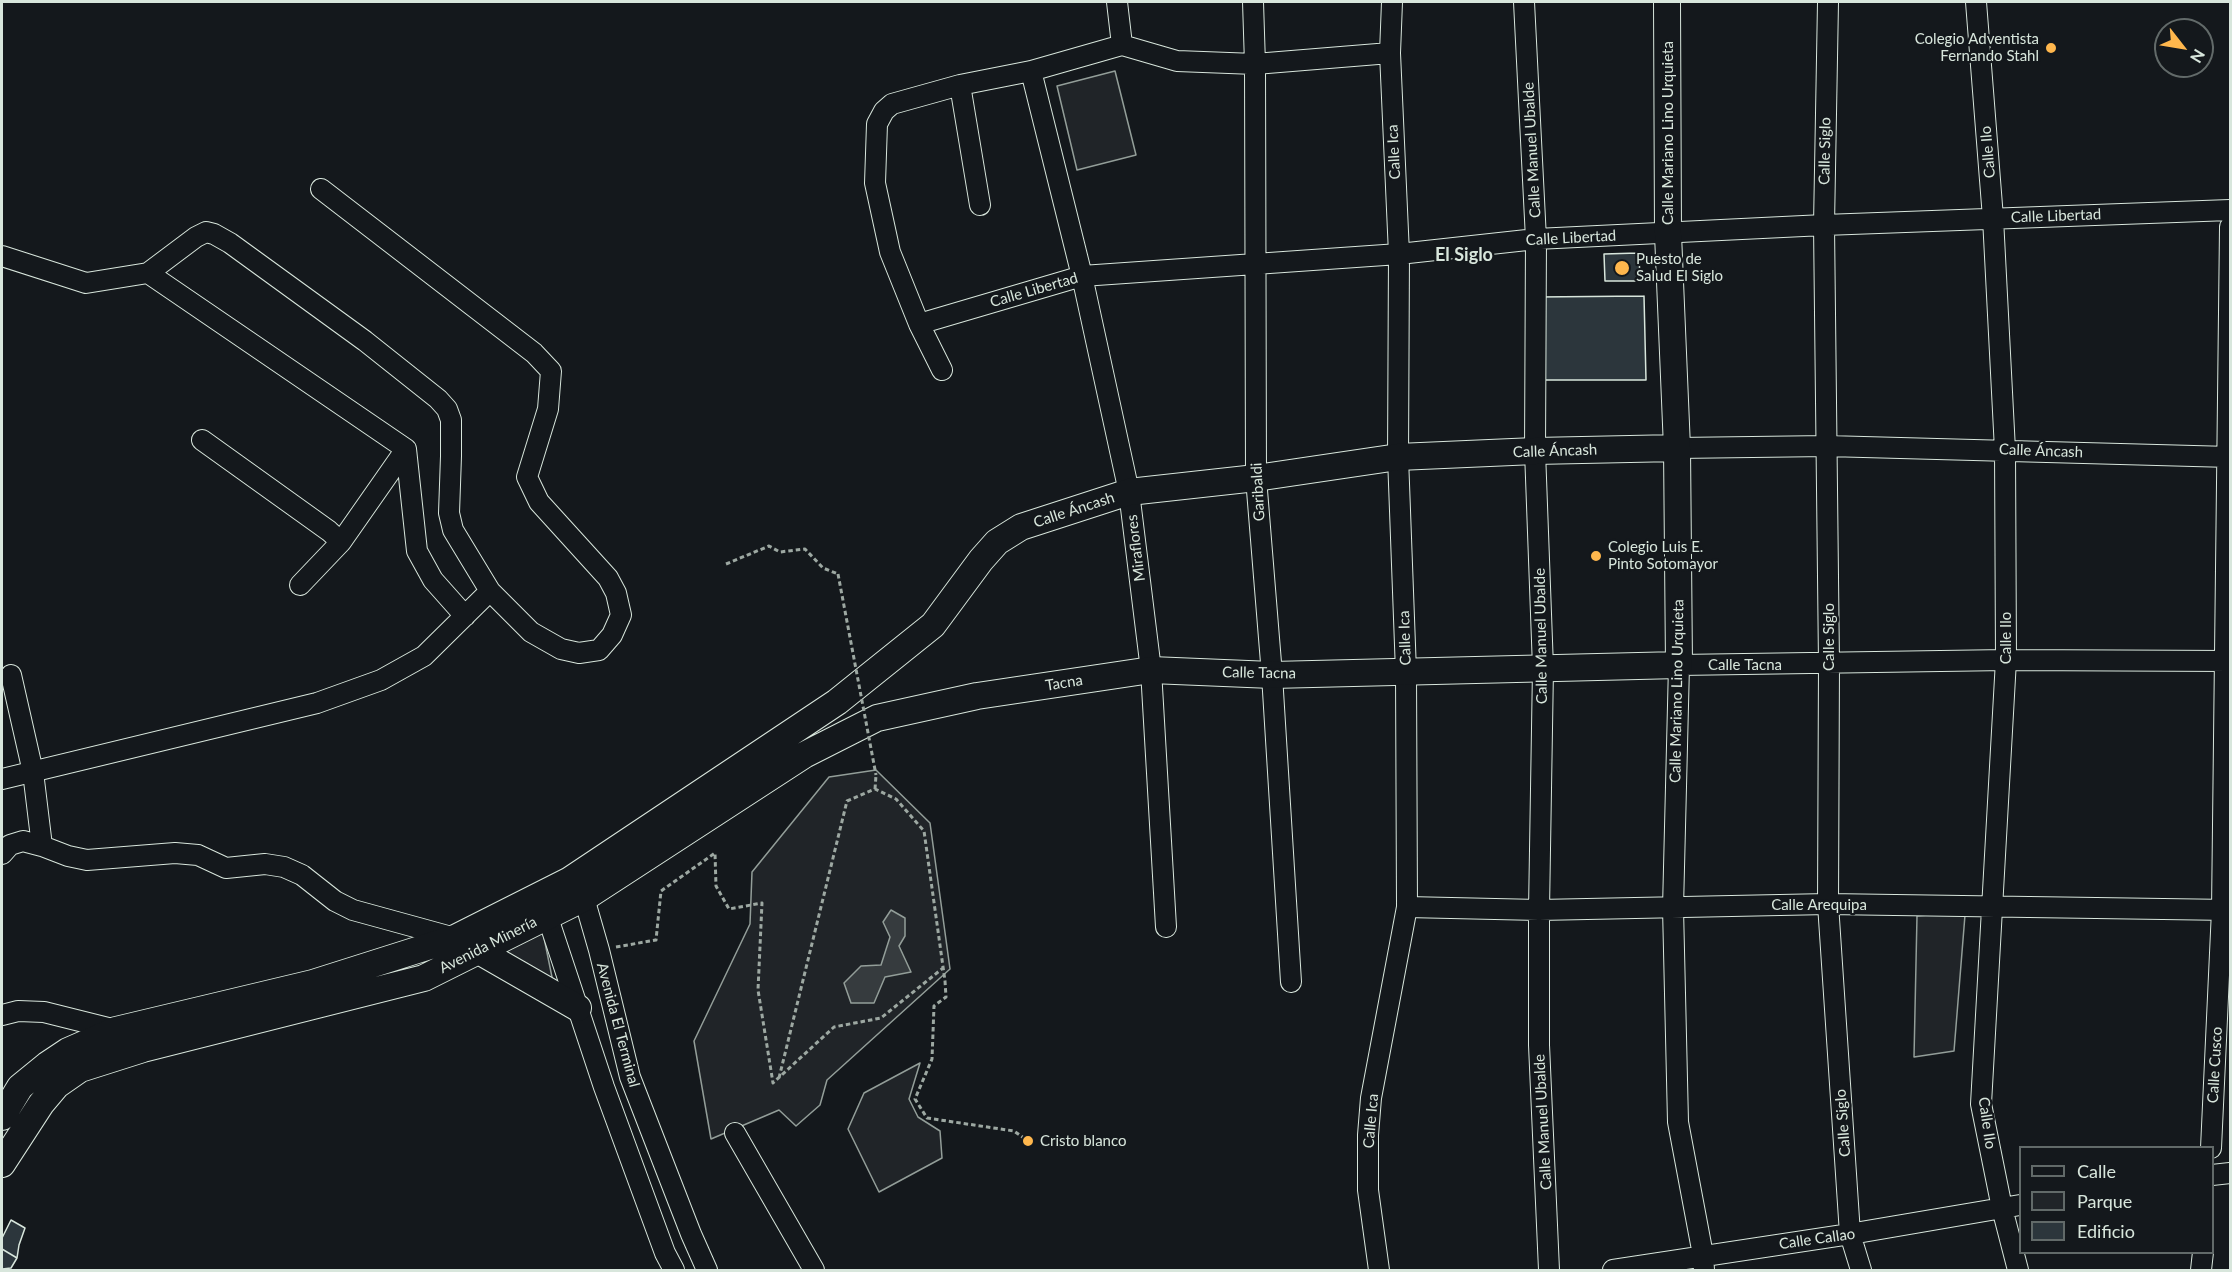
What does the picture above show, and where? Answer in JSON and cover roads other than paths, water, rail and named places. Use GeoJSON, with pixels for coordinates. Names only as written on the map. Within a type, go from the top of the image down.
{"type":"FeatureCollection","features":[{"type":"Feature","properties":{"kind":"main road","name":"Calle Mariano Lino Urquieta"},"geometry":{"type":"LineString","coordinates":[[1667,2],[1668,234],[1677,448],[1679,665]]}},
{"type":"Feature","properties":{"kind":"main road","name":"Calle Áncash"},"geometry":{"type":"LineString","coordinates":[[933,625],[997,542],[1021,526],[1129,492],[1398,457],[1677,448]]}},
{"type":"Feature","properties":{"kind":"main road","name":"Avenida Minería"},"geometry":{"type":"LineString","coordinates":[[577,889],[837,702],[933,625]]}},
{"type":"Feature","properties":{"kind":"main road","name":"Calle Tacna"},"geometry":{"type":"LineString","coordinates":[[1151,670],[1272,675],[1679,665]]}},
{"type":"Feature","properties":{"kind":"main road","name":"Tacna"},"geometry":{"type":"LineString","coordinates":[[977,696],[1151,670]]}},
{"type":"Feature","properties":{"kind":"main road","name":"Avenida Minería"},"geometry":{"type":"LineString","coordinates":[[2,1117],[20,1087],[47,1065],[68,1051],[116,1030],[313,983],[455,938],[541,906],[577,889],[804,755],[877,718],[977,696]]}},
{"type":"Feature","properties":{"kind":"main road","name":"Avenida Minería"},"geometry":{"type":"LineString","coordinates":[[2,1164],[41,1104],[57,1085],[80,1069],[143,1049],[424,978],[479,951],[541,906]]}},
{"type":"Feature","properties":{"kind":"main road"},"geometry":{"type":"LineString","coordinates":[[479,951],[578,1008]]}},
{"type":"Feature","properties":{"kind":"street"},"geometry":{"type":"LineString","coordinates":[[1117,2],[1122,45]]}},
{"type":"Feature","properties":{"kind":"street","name":"Garibaldi"},"geometry":{"type":"LineString","coordinates":[[1253,2],[1256,477],[1272,675],[1291,982]]}},
{"type":"Feature","properties":{"kind":"street","name":"Calle Ica"},"geometry":{"type":"LineString","coordinates":[[1379,1270],[1368,1190],[1368,1135],[1371,1098],[1407,907],[1406,672],[1398,457],[1399,254],[1390,53],[1392,2]]}},
{"type":"Feature","properties":{"kind":"street","name":"Calle Manuel Ubalde"},"geometry":{"type":"LineString","coordinates":[[1524,2],[1536,239],[1535,451],[1543,668],[1539,1045],[1549,1270]]}},
{"type":"Feature","properties":{"kind":"street","name":"Calle Siglo"},"geometry":{"type":"LineString","coordinates":[[1828,2],[1824,225],[1829,664],[1828,904],[1850,1234],[1861,1270]]}},
{"type":"Feature","properties":{"kind":"street","name":"Calle Ilo"},"geometry":{"type":"LineString","coordinates":[[1976,2],[1994,218],[2006,450],[2006,660],[1981,1104],[2012,1207],[2018,1270]]}},
{"type":"Feature","properties":{"kind":"street"},"geometry":{"type":"LineString","coordinates":[[942,370],[919,324],[890,252],[877,195],[875,183],[877,124],[884,111],[892,104],[960,85],[1031,71],[1122,45],[1177,61],[1255,64],[1390,53]]}},
{"type":"Feature","properties":{"kind":"street","name":"Miraflores"},"geometry":{"type":"LineString","coordinates":[[1031,71],[1082,276],[1129,492],[1151,670],[1166,927]]}},
{"type":"Feature","properties":{"kind":"street"},"geometry":{"type":"LineString","coordinates":[[960,85],[980,205]]}},
{"type":"Feature","properties":{"kind":"street"},"geometry":{"type":"LineString","coordinates":[[2,255],[86,283],[148,273],[206,232],[230,243],[365,340],[438,399],[447,409],[451,420],[449,513],[453,530],[490,591],[531,632],[561,649],[579,653],[599,650],[612,636],[621,615],[616,593],[608,578],[539,502],[527,477],[548,409],[551,371],[534,353],[321,189]]}},
{"type":"Feature","properties":{"kind":"street","name":"Calle Libertad"},"geometry":{"type":"LineString","coordinates":[[919,324],[1082,276],[1399,254],[1536,239],[1824,225],[2230,210]]}},
{"type":"Feature","properties":{"kind":"street","name":"Calle Cusco"},"geometry":{"type":"LineString","coordinates":[[2211,1146],[2226,910],[2230,227]]}},
{"type":"Feature","properties":{"kind":"street"},"geometry":{"type":"LineString","coordinates":[[148,273],[406,449],[417,551],[434,580],[465,616]]}},
{"type":"Feature","properties":{"kind":"street"},"geometry":{"type":"LineString","coordinates":[[202,440],[341,542]]}},
{"type":"Feature","properties":{"kind":"street","name":"Calle Áncash"},"geometry":{"type":"LineString","coordinates":[[1677,448],[1827,446],[2229,457]]}},
{"type":"Feature","properties":{"kind":"street"},"geometry":{"type":"LineString","coordinates":[[300,585],[341,542],[406,449]]}},
{"type":"Feature","properties":{"kind":"street"},"geometry":{"type":"LineString","coordinates":[[2,779],[317,703],[381,680],[424,656],[490,591]]}},
{"type":"Feature","properties":{"kind":"street","name":"Calle Tacna"},"geometry":{"type":"LineString","coordinates":[[1679,665],[2006,660],[2228,661]]}},
{"type":"Feature","properties":{"kind":"street","name":"Calle Mariano Lino Urquieta"},"geometry":{"type":"LineString","coordinates":[[1679,665],[1673,908],[1678,1122],[1703,1263]]}},
{"type":"Feature","properties":{"kind":"street"},"geometry":{"type":"LineString","coordinates":[[11,675],[33,772],[42,846]]}},
{"type":"Feature","properties":{"kind":"street"},"geometry":{"type":"LineString","coordinates":[[2,854],[10,845],[23,841],[87,860],[175,853],[198,855],[226,868],[265,864],[284,867],[302,875],[335,901],[353,910],[455,938]]}},
{"type":"Feature","properties":{"kind":"street","name":"Avenida El Terminal"},"geometry":{"type":"LineString","coordinates":[[577,889],[599,950],[630,1077],[707,1270]]}},
{"type":"Feature","properties":{"kind":"street","name":"Calle Arequipa"},"geometry":{"type":"LineString","coordinates":[[1407,907],[1539,910],[1828,904],[2226,910]]}},
{"type":"Feature","properties":{"kind":"street","name":"Avenida El Terminal"},"geometry":{"type":"LineString","coordinates":[[541,906],[604,1087],[665,1253],[674,1270]]}},
{"type":"Feature","properties":{"kind":"street"},"geometry":{"type":"LineString","coordinates":[[2,1015],[18,1011],[44,1012],[116,1030]]}},
{"type":"Feature","properties":{"kind":"street"},"geometry":{"type":"LineString","coordinates":[[604,1087],[630,1077]]}},
{"type":"Feature","properties":{"kind":"street"},"geometry":{"type":"LineString","coordinates":[[735,1134],[814,1270]]}},
{"type":"Feature","properties":{"kind":"street"},"geometry":{"type":"LineString","coordinates":[[2214,1175],[2230,1173]]}},
{"type":"Feature","properties":{"kind":"street","name":"Calle Callao"},"geometry":{"type":"LineString","coordinates":[[1613,1270],[1703,1263],[1850,1234],[2012,1207]]}},
{"type":"Feature","properties":{"kind":"street"},"geometry":{"type":"LineString","coordinates":[[691,1234],[716,1270]]}},
{"type":"Feature","properties":{"kind":"street"},"geometry":{"type":"LineString","coordinates":[[2201,1270],[2203,1254]]}},
{"type":"Feature","properties":{"kind":"place","name":"Colegio Adventista Fernando Stahl"},"geometry":{"type":"Point","coordinates":[2051,48]}},
{"type":"Feature","properties":{"kind":"place","name":"Puesto de Salud El Siglo"},"geometry":{"type":"Point","coordinates":[1622,268]}},
{"type":"Feature","properties":{"kind":"place","name":"Colegio Luis E. Pinto Sotomayor"},"geometry":{"type":"Point","coordinates":[1596,556]}},
{"type":"Feature","properties":{"kind":"place","name":"Cristo blanco"},"geometry":{"type":"Point","coordinates":[1028,1141]}},
{"type":"Feature","properties":{"kind":"district","name":"El Siglo"},"geometry":{"type":"Point","coordinates":[1464,255]}}]}
